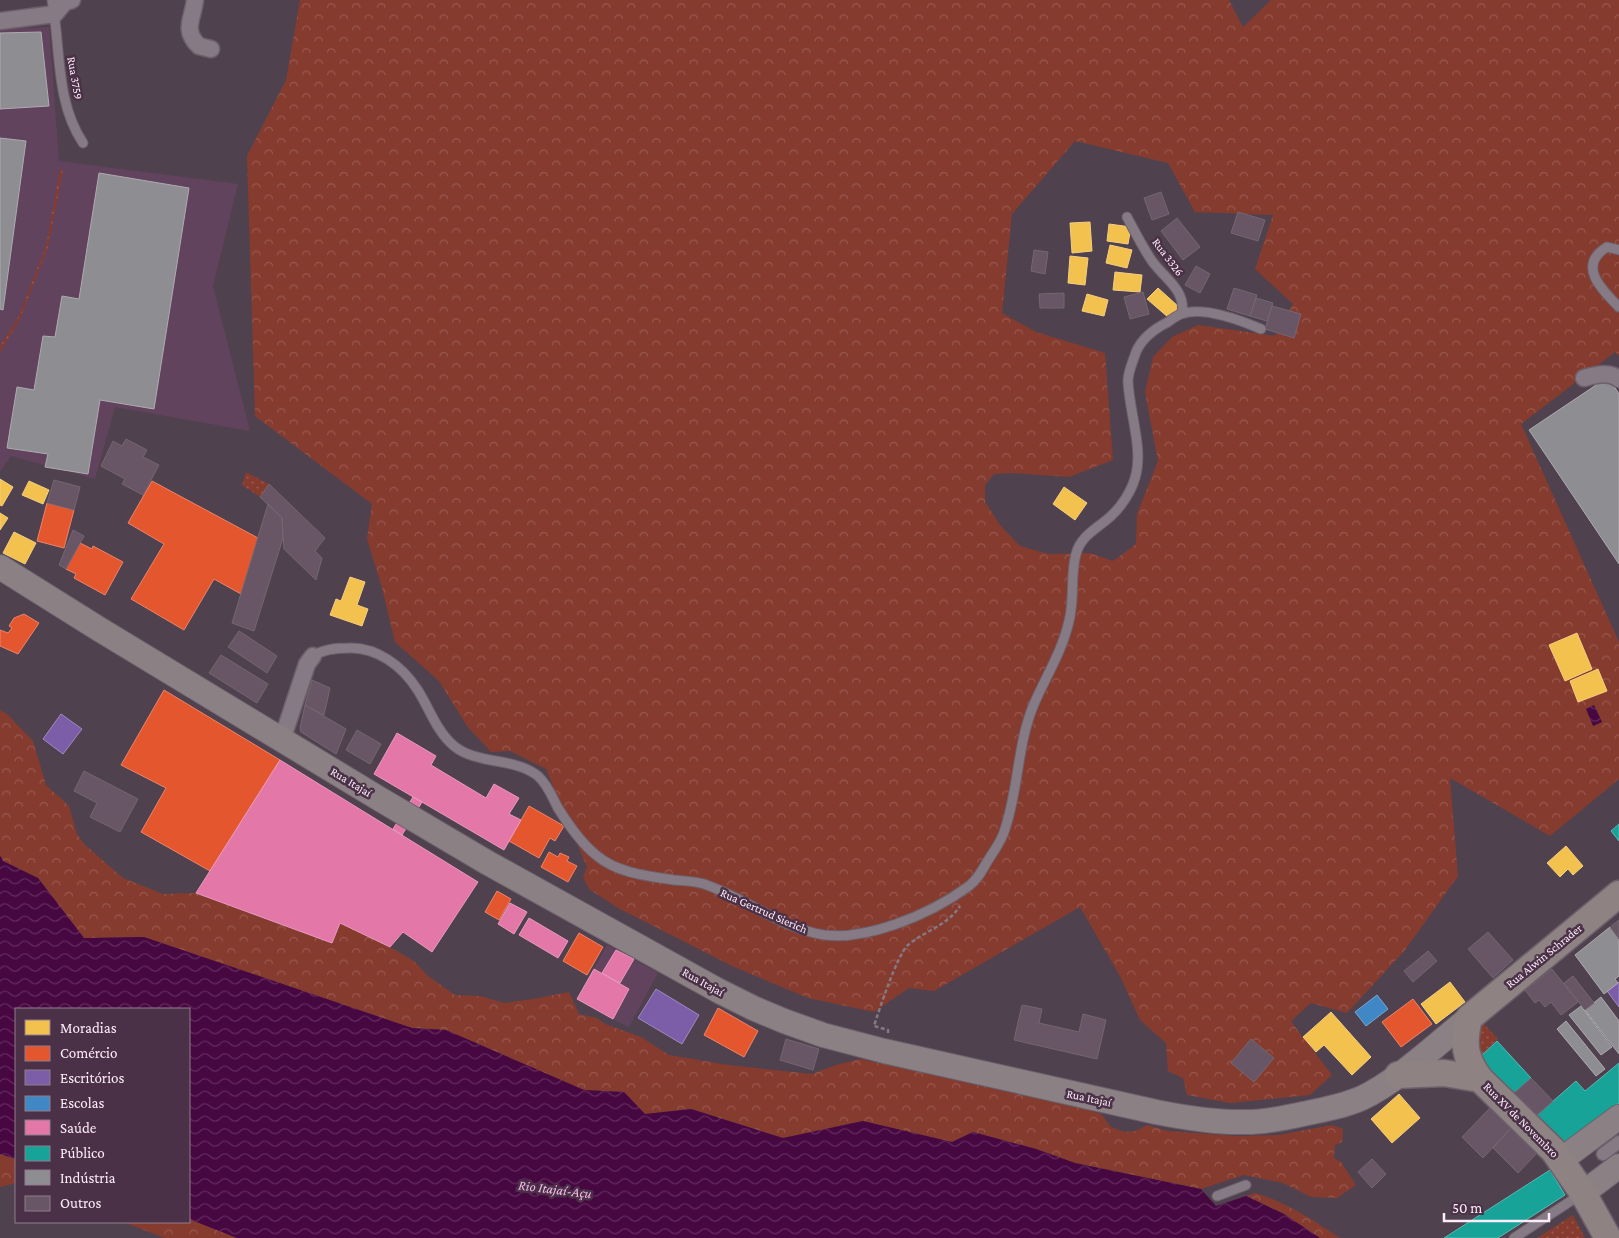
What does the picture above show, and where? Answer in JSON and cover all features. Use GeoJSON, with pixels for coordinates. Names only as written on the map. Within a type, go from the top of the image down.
{"type":"FeatureCollection","features":[{"type":"Feature","properties":{"kind":"main road","name":"Rua Itajaí"},"geometry":{"type":"LineString","coordinates":[[0,567],[99,629],[488,863],[719,991],[784,1021],[824,1035],[884,1051],[1164,1114],[1222,1122],[1248,1122],[1272,1120],[1343,1105],[1362,1098],[1398,1075],[1469,1018]]}},
{"type":"Feature","properties":{"kind":"main road","name":"Rua Alwin Schrader"},"geometry":{"type":"LineString","coordinates":[[1469,1018],[1619,894]]}},
{"type":"Feature","properties":{"kind":"main road","name":"Rua XV de Novembro"},"geometry":{"type":"LineString","coordinates":[[1469,1018],[1464,1037],[1466,1054],[1472,1067],[1480,1079],[1562,1160],[1608,1238]]}},
{"type":"Feature","properties":{"kind":"main road","name":"Rua XV de Novembro"},"geometry":{"type":"LineString","coordinates":[[1398,1075],[1444,1074],[1480,1079]]}},
{"type":"Feature","properties":{"kind":"main road"},"geometry":{"type":"LineString","coordinates":[[1562,1160],[1619,1117]]}},
{"type":"Feature","properties":{"kind":"main road"},"geometry":{"type":"LineString","coordinates":[[1583,1193],[1611,1160]]}},
{"type":"Feature","properties":{"kind":"street"},"geometry":{"type":"LineString","coordinates":[[0,21],[72,0]]}},
{"type":"Feature","properties":{"kind":"street"},"geometry":{"type":"LineString","coordinates":[[195,0],[188,28],[199,46],[211,49]]}},
{"type":"Feature","properties":{"kind":"street"},"geometry":{"type":"LineString","coordinates":[[1584,378],[1606,374],[1613,375],[1619,379]]}},
{"type":"Feature","properties":{"kind":"street","name":"Rua Gertrud Sierich"},"geometry":{"type":"LineString","coordinates":[[282,740],[307,664],[313,656]]}},
{"type":"Feature","properties":{"kind":"street"},"geometry":{"type":"LineString","coordinates":[[1611,1160],[1619,1142]]}},
{"type":"Feature","properties":{"kind":"lane","name":"Rua 3759"},"geometry":{"type":"LineString","coordinates":[[53,7],[59,71],[74,130],[83,143]]}},
{"type":"Feature","properties":{"kind":"lane","name":"Rua 3326"},"geometry":{"type":"LineString","coordinates":[[1127,218],[1153,262],[1168,277],[1181,297],[1184,304],[1182,313]]}},
{"type":"Feature","properties":{"kind":"lane"},"geometry":{"type":"LineString","coordinates":[[1619,250],[1607,248],[1600,252],[1593,264],[1593,274],[1600,287],[1619,308]]}},
{"type":"Feature","properties":{"kind":"lane","name":"Rua Gertrud Sierich"},"geometry":{"type":"LineString","coordinates":[[313,656],[320,651],[336,648],[355,648],[382,656],[395,664],[417,689],[426,709],[450,743],[471,755],[524,768],[537,775],[577,835],[596,856],[620,869],[646,876],[699,882],[726,893],[784,922],[816,934],[847,936],[887,927],[927,912],[973,883],[1005,833],[1014,796],[1024,734],[1034,704],[1060,652],[1068,626],[1073,602],[1073,570],[1076,550],[1084,537],[1113,515],[1128,494],[1136,476],[1138,452],[1130,404],[1128,374],[1140,343],[1156,328],[1182,313],[1208,312],[1237,319],[1261,329]]}},
{"type":"Feature","properties":{"kind":"lane"},"geometry":{"type":"LineString","coordinates":[[1217,1196],[1246,1185]]}},
{"type":"Feature","properties":{"kind":"lane"},"geometry":{"type":"LineString","coordinates":[[1514,1238],[1583,1193]]}},
{"type":"Feature","properties":{"kind":"path"},"geometry":{"type":"LineString","coordinates":[[887,1038],[888,1030],[874,1026],[897,964],[907,946],[954,916],[973,883]]}},
{"type":"Feature","properties":{"kind":"shaded area"},"geometry":{"type":"Polygon","coordinates":[[[49,27],[59,161],[238,184],[213,286],[250,431],[115,407],[95,479],[11,456],[0,472],[0,29],[49,27]]]}},
{"type":"Feature","properties":{"kind":"shaded area"},"geometry":{"type":"Polygon","coordinates":[[[607,945],[658,973],[629,1027],[613,1019],[594,969],[607,945]]]}},
{"type":"Feature","properties":{"kind":"green space"},"geometry":{"type":"Polygon","coordinates":[[[300,0],[1229,0],[1243,27],[1271,0],[1619,0],[1619,356],[1615,352],[1521,424],[1619,642],[1619,779],[1550,836],[1450,778],[1458,876],[1405,950],[1347,1013],[1311,1003],[1291,1021],[1332,1075],[1310,1095],[1230,1103],[1187,1095],[1183,1078],[1168,1071],[1166,1043],[1140,1020],[1120,976],[1080,907],[934,991],[909,988],[874,1012],[808,998],[732,966],[618,908],[589,889],[583,877],[587,867],[546,769],[510,751],[491,752],[467,726],[439,681],[395,642],[382,588],[367,539],[372,504],[255,416],[247,156],[286,80],[300,0]],[[1075,141],[1012,214],[1002,313],[1036,332],[1105,353],[1113,460],[1069,477],[1014,473],[994,474],[985,485],[985,502],[1000,525],[1020,546],[1048,554],[1090,553],[1113,561],[1136,544],[1137,514],[1158,461],[1145,392],[1153,357],[1172,337],[1198,325],[1275,336],[1293,304],[1255,269],[1273,215],[1195,212],[1168,163],[1075,141]]]}},
{"type":"Feature","properties":{"kind":"green space"},"geometry":{"type":"Polygon","coordinates":[[[60,170],[63,170],[48,247],[20,319],[0,352],[0,346],[18,318],[46,246],[60,170]]]}},
{"type":"Feature","properties":{"kind":"green space"},"geometry":{"type":"Polygon","coordinates":[[[246,472],[269,484],[260,497],[242,485],[246,472]]]}},
{"type":"Feature","properties":{"kind":"green space"},"geometry":{"type":"Polygon","coordinates":[[[0,710],[8,715],[33,741],[46,785],[69,806],[77,834],[84,844],[123,878],[163,894],[196,893],[331,943],[340,923],[414,961],[428,976],[455,995],[480,996],[504,1003],[569,992],[579,1014],[597,1018],[605,1024],[641,1037],[669,1055],[728,1065],[812,1074],[860,1059],[1088,1110],[1101,1114],[1111,1127],[1125,1132],[1136,1131],[1147,1125],[1167,1131],[1237,1136],[1279,1135],[1332,1125],[1343,1129],[1342,1142],[1335,1145],[1334,1158],[1341,1162],[1356,1185],[1337,1198],[1311,1197],[1283,1183],[1244,1175],[1201,1189],[1075,1163],[1036,1149],[973,1132],[952,1142],[863,1121],[783,1138],[691,1109],[645,1114],[624,1092],[584,1090],[446,1030],[412,1028],[144,937],[84,938],[38,878],[3,861],[0,855],[0,710]]]}},
{"type":"Feature","properties":{"kind":"green space"},"geometry":{"type":"Polygon","coordinates":[[[1483,1023],[1498,1039],[1479,1057],[1476,1030],[1483,1023]]]}},
{"type":"Feature","properties":{"kind":"green space"},"geometry":{"type":"Polygon","coordinates":[[[0,1154],[15,1159],[15,1183],[0,1187],[0,1154]]]}},
{"type":"Feature","properties":{"kind":"green space"},"geometry":{"type":"Polygon","coordinates":[[[1256,1193],[1310,1218],[1340,1238],[1320,1238],[1284,1214],[1246,1196],[1256,1193]]]}},
{"type":"Feature","properties":{"kind":"green space"},"geometry":{"type":"Polygon","coordinates":[[[1573,1215],[1585,1238],[1537,1238],[1573,1215]]]}},
{"type":"Feature","properties":{"kind":"green space"},"geometry":{"type":"Polygon","coordinates":[[[190,1219],[237,1238],[165,1238],[126,1223],[190,1223],[190,1219]]]}},
{"type":"Feature","properties":{"kind":"water"},"geometry":{"type":"Polygon","coordinates":[[[1594,705],[1602,722],[1593,726],[1586,709],[1594,705]]]}},
{"type":"Feature","properties":{"kind":"water","name":"Rio Itajaí-Açu"},"geometry":{"type":"Polygon","coordinates":[[[0,855],[3,861],[38,878],[84,938],[144,937],[412,1028],[446,1030],[584,1090],[624,1092],[645,1114],[691,1109],[783,1138],[863,1121],[952,1142],[973,1132],[1036,1149],[1075,1163],[1201,1189],[1216,1206],[1246,1196],[1284,1214],[1320,1238],[237,1238],[190,1219],[190,1008],[15,1008],[15,1159],[0,1154],[0,855]]]}},
{"type":"Feature","properties":{"kind":"building: Moradias"},"geometry":{"type":"Polygon","coordinates":[[[1090,222],[1092,251],[1072,253],[1070,223],[1090,222]]]}},
{"type":"Feature","properties":{"kind":"building: Moradias"},"geometry":{"type":"Polygon","coordinates":[[[1109,224],[1131,227],[1128,244],[1107,241],[1109,224]]]}},
{"type":"Feature","properties":{"kind":"building: Moradias"},"geometry":{"type":"Polygon","coordinates":[[[1110,245],[1132,250],[1127,268],[1106,263],[1110,245]]]}},
{"type":"Feature","properties":{"kind":"building: Moradias"},"geometry":{"type":"Polygon","coordinates":[[[1070,256],[1088,258],[1085,285],[1068,283],[1070,256]]]}},
{"type":"Feature","properties":{"kind":"building: Moradias"},"geometry":{"type":"Polygon","coordinates":[[[1115,272],[1142,275],[1140,292],[1113,290],[1115,272]]]}},
{"type":"Feature","properties":{"kind":"building: Moradias"},"geometry":{"type":"Polygon","coordinates":[[[1158,288],[1179,307],[1169,318],[1147,299],[1158,288]]]}},
{"type":"Feature","properties":{"kind":"building: Moradias"},"geometry":{"type":"Polygon","coordinates":[[[1087,294],[1108,300],[1104,316],[1082,311],[1087,294]]]}},
{"type":"Feature","properties":{"kind":"building: Moradias"},"geometry":{"type":"Polygon","coordinates":[[[0,479],[13,487],[2,506],[0,505],[0,479]]]}},
{"type":"Feature","properties":{"kind":"building: Moradias"},"geometry":{"type":"Polygon","coordinates":[[[29,481],[49,490],[43,504],[22,495],[29,481]]]}},
{"type":"Feature","properties":{"kind":"building: Moradias"},"geometry":{"type":"Polygon","coordinates":[[[1064,487],[1087,503],[1075,520],[1053,504],[1064,487]]]}},
{"type":"Feature","properties":{"kind":"building: Moradias"},"geometry":{"type":"Polygon","coordinates":[[[0,513],[8,518],[0,530],[0,513]]]}},
{"type":"Feature","properties":{"kind":"building: Moradias"},"geometry":{"type":"Polygon","coordinates":[[[14,532],[36,543],[25,564],[3,553],[14,532]]]}},
{"type":"Feature","properties":{"kind":"building: Moradias"},"geometry":{"type":"Polygon","coordinates":[[[350,577],[365,582],[357,605],[368,609],[362,626],[330,615],[336,599],[341,601],[350,577]]]}},
{"type":"Feature","properties":{"kind":"building: Moradias"},"geometry":{"type":"Polygon","coordinates":[[[1577,633],[1592,669],[1565,681],[1549,645],[1577,633]]]}},
{"type":"Feature","properties":{"kind":"building: Moradias"},"geometry":{"type":"Polygon","coordinates":[[[1598,669],[1607,691],[1578,702],[1570,681],[1598,669]]]}},
{"type":"Feature","properties":{"kind":"building: Moradias"},"geometry":{"type":"Polygon","coordinates":[[[1566,846],[1583,866],[1573,875],[1568,869],[1560,877],[1547,863],[1566,846]]]}},
{"type":"Feature","properties":{"kind":"building: Moradias"},"geometry":{"type":"Polygon","coordinates":[[[1450,982],[1465,1002],[1436,1024],[1421,1004],[1450,982]]]}},
{"type":"Feature","properties":{"kind":"building: Moradias"},"geometry":{"type":"Polygon","coordinates":[[[1331,1012],[1371,1057],[1352,1075],[1324,1045],[1316,1052],[1303,1037],[1331,1012]]]}},
{"type":"Feature","properties":{"kind":"building: Moradias"},"geometry":{"type":"Polygon","coordinates":[[[1399,1094],[1420,1118],[1392,1143],[1371,1119],[1399,1094]]]}},
{"type":"Feature","properties":{"kind":"building: Comércio"},"geometry":{"type":"Polygon","coordinates":[[[152,481],[258,538],[241,594],[214,579],[184,630],[131,599],[164,544],[128,523],[152,481]]]}},
{"type":"Feature","properties":{"kind":"building: Comércio"},"geometry":{"type":"Polygon","coordinates":[[[47,503],[74,510],[64,548],[37,541],[47,503]]]}},
{"type":"Feature","properties":{"kind":"building: Comércio"},"geometry":{"type":"Polygon","coordinates":[[[80,543],[92,549],[93,546],[123,562],[105,595],[74,578],[76,574],[66,569],[80,543]]]}},
{"type":"Feature","properties":{"kind":"building: Comércio"},"geometry":{"type":"Polygon","coordinates":[[[24,614],[39,623],[18,654],[0,646],[0,630],[8,633],[12,628],[9,626],[14,618],[24,614]]]}},
{"type":"Feature","properties":{"kind":"building: Comércio"},"geometry":{"type":"Polygon","coordinates":[[[164,690],[280,760],[210,871],[141,832],[166,788],[121,765],[164,690]]]}},
{"type":"Feature","properties":{"kind":"building: Comércio"},"geometry":{"type":"Polygon","coordinates":[[[529,806],[564,826],[555,841],[550,838],[539,858],[509,841],[529,806]]]}},
{"type":"Feature","properties":{"kind":"building: Comércio"},"geometry":{"type":"Polygon","coordinates":[[[549,852],[558,857],[560,853],[569,857],[567,861],[577,866],[568,882],[541,867],[549,852]]]}},
{"type":"Feature","properties":{"kind":"building: Comércio"},"geometry":{"type":"Polygon","coordinates":[[[497,891],[511,899],[499,920],[485,912],[497,891]]]}},
{"type":"Feature","properties":{"kind":"building: Comércio"},"geometry":{"type":"Polygon","coordinates":[[[579,933],[603,947],[587,975],[563,961],[579,933]]]}},
{"type":"Feature","properties":{"kind":"building: Comércio"},"geometry":{"type":"Polygon","coordinates":[[[1413,999],[1432,1024],[1401,1047],[1382,1022],[1413,999]]]}},
{"type":"Feature","properties":{"kind":"building: Comércio"},"geometry":{"type":"Polygon","coordinates":[[[718,1008],[758,1031],[744,1057],[704,1035],[718,1008]]]}},
{"type":"Feature","properties":{"kind":"building: Escritórios"},"geometry":{"type":"Polygon","coordinates":[[[61,714],[82,729],[63,754],[43,739],[61,714]]]}},
{"type":"Feature","properties":{"kind":"building: Escritórios"},"geometry":{"type":"Polygon","coordinates":[[[1619,982],[1619,1007],[1607,991],[1619,982]]]}},
{"type":"Feature","properties":{"kind":"building: Escritórios"},"geometry":{"type":"Polygon","coordinates":[[[656,989],[699,1015],[682,1044],[638,1018],[656,989]]]}},
{"type":"Feature","properties":{"kind":"building: Escolas"},"geometry":{"type":"Polygon","coordinates":[[[1377,995],[1388,1009],[1366,1026],[1355,1012],[1377,995]]]}},
{"type":"Feature","properties":{"kind":"building: Saúde"},"geometry":{"type":"Polygon","coordinates":[[[397,733],[436,756],[431,765],[486,798],[494,784],[519,798],[509,814],[521,820],[504,850],[374,774],[397,733]]]}},
{"type":"Feature","properties":{"kind":"building: Saúde"},"geometry":{"type":"Polygon","coordinates":[[[280,760],[478,882],[432,952],[403,932],[390,947],[340,923],[332,943],[196,893],[280,760]]]}},
{"type":"Feature","properties":{"kind":"building: Saúde"},"geometry":{"type":"Polygon","coordinates":[[[413,797],[422,802],[402,835],[393,829],[413,797]]]}},
{"type":"Feature","properties":{"kind":"building: Saúde"},"geometry":{"type":"Polygon","coordinates":[[[510,903],[527,912],[514,934],[498,924],[510,903]]]}},
{"type":"Feature","properties":{"kind":"building: Saúde"},"geometry":{"type":"Polygon","coordinates":[[[529,918],[568,941],[558,958],[519,935],[529,918]]]}},
{"type":"Feature","properties":{"kind":"building: Saúde"},"geometry":{"type":"Polygon","coordinates":[[[616,950],[634,959],[620,983],[602,973],[616,950]]]}},
{"type":"Feature","properties":{"kind":"building: Saúde"},"geometry":{"type":"Polygon","coordinates":[[[594,969],[629,989],[613,1019],[577,999],[594,969]]]}},
{"type":"Feature","properties":{"kind":"building: Público"},"geometry":{"type":"Polygon","coordinates":[[[1619,824],[1619,841],[1611,831],[1619,824]]]}},
{"type":"Feature","properties":{"kind":"building: Público"},"geometry":{"type":"Polygon","coordinates":[[[1497,1041],[1531,1078],[1513,1094],[1479,1058],[1497,1041]]]}},
{"type":"Feature","properties":{"kind":"building: Público"},"geometry":{"type":"Polygon","coordinates":[[[1619,1063],[1619,1103],[1567,1142],[1558,1140],[1535,1117],[1576,1081],[1585,1091],[1619,1063]]]}},
{"type":"Feature","properties":{"kind":"building: Público"},"geometry":{"type":"Polygon","coordinates":[[[1550,1170],[1565,1195],[1498,1238],[1444,1238],[1550,1170]]]}},
{"type":"Feature","properties":{"kind":"building: Indústria"},"geometry":{"type":"Polygon","coordinates":[[[41,32],[49,106],[0,109],[0,33],[41,32]]]}},
{"type":"Feature","properties":{"kind":"building: Indústria"},"geometry":{"type":"Polygon","coordinates":[[[0,138],[26,141],[3,310],[0,309],[0,138]]]}},
{"type":"Feature","properties":{"kind":"building: Indústria"},"geometry":{"type":"Polygon","coordinates":[[[99,173],[189,188],[154,409],[100,400],[88,474],[45,467],[48,454],[7,448],[17,387],[34,390],[43,336],[55,337],[62,296],[79,299],[99,173]]]}},
{"type":"Feature","properties":{"kind":"building: Indústria"},"geometry":{"type":"Polygon","coordinates":[[[1608,377],[1619,394],[1619,564],[1529,430],[1608,377]]]}},
{"type":"Feature","properties":{"kind":"building: Indústria"},"geometry":{"type":"Polygon","coordinates":[[[1610,927],[1619,939],[1619,976],[1615,979],[1618,983],[1604,994],[1575,955],[1610,927]]]}},
{"type":"Feature","properties":{"kind":"building: Indústria"},"geometry":{"type":"Polygon","coordinates":[[[1601,997],[1619,1021],[1619,1054],[1585,1010],[1601,997]]]}},
{"type":"Feature","properties":{"kind":"building: Indústria"},"geometry":{"type":"Polygon","coordinates":[[[1581,1006],[1612,1047],[1601,1055],[1569,1015],[1581,1006]]]}},
{"type":"Feature","properties":{"kind":"building: Indústria"},"geometry":{"type":"Polygon","coordinates":[[[1566,1021],[1605,1069],[1596,1076],[1557,1029],[1566,1021]]]}},
{"type":"Feature","properties":{"kind":"building: Outros"},"geometry":{"type":"Polygon","coordinates":[[[1161,192],[1169,214],[1152,220],[1144,198],[1161,192]]]}},
{"type":"Feature","properties":{"kind":"building: Outros"},"geometry":{"type":"Polygon","coordinates":[[[1238,212],[1265,220],[1258,241],[1231,233],[1238,212]]]}},
{"type":"Feature","properties":{"kind":"building: Outros"},"geometry":{"type":"Polygon","coordinates":[[[1177,218],[1200,247],[1183,260],[1161,231],[1177,218]]]}},
{"type":"Feature","properties":{"kind":"building: Outros"},"geometry":{"type":"Polygon","coordinates":[[[1034,250],[1048,252],[1045,274],[1031,271],[1034,250]]]}},
{"type":"Feature","properties":{"kind":"building: Outros"},"geometry":{"type":"Polygon","coordinates":[[[1196,266],[1210,274],[1200,293],[1185,285],[1196,266]]]}},
{"type":"Feature","properties":{"kind":"building: Outros"},"geometry":{"type":"Polygon","coordinates":[[[1234,288],[1257,295],[1250,316],[1227,309],[1234,288]]]}},
{"type":"Feature","properties":{"kind":"building: Outros"},"geometry":{"type":"Polygon","coordinates":[[[1143,292],[1149,314],[1130,319],[1124,297],[1143,292]]]}},
{"type":"Feature","properties":{"kind":"building: Outros"},"geometry":{"type":"Polygon","coordinates":[[[1064,293],[1064,308],[1040,308],[1039,294],[1064,293]]]}},
{"type":"Feature","properties":{"kind":"building: Outros"},"geometry":{"type":"Polygon","coordinates":[[[1256,298],[1273,303],[1267,321],[1250,316],[1256,298]]]}},
{"type":"Feature","properties":{"kind":"building: Outros"},"geometry":{"type":"Polygon","coordinates":[[[1272,306],[1301,314],[1294,338],[1265,329],[1272,306]]]}},
{"type":"Feature","properties":{"kind":"building: Outros"},"geometry":{"type":"Polygon","coordinates":[[[126,439],[147,450],[143,457],[159,465],[143,495],[122,484],[125,479],[101,466],[113,441],[122,446],[126,439]]]}},
{"type":"Feature","properties":{"kind":"building: Outros"},"geometry":{"type":"Polygon","coordinates":[[[54,480],[80,487],[74,510],[47,503],[54,480]]]}},
{"type":"Feature","properties":{"kind":"building: Outros"},"geometry":{"type":"Polygon","coordinates":[[[269,484],[325,538],[315,551],[322,558],[316,580],[284,549],[282,518],[260,497],[269,484]]]}},
{"type":"Feature","properties":{"kind":"building: Outros"},"geometry":{"type":"Polygon","coordinates":[[[268,504],[282,518],[283,538],[254,631],[232,623],[268,504]]]}},
{"type":"Feature","properties":{"kind":"building: Outros"},"geometry":{"type":"Polygon","coordinates":[[[73,530],[84,536],[66,569],[59,565],[73,530]]]}},
{"type":"Feature","properties":{"kind":"building: Outros"},"geometry":{"type":"Polygon","coordinates":[[[239,631],[277,656],[267,673],[228,647],[239,631]]]}},
{"type":"Feature","properties":{"kind":"building: Outros"},"geometry":{"type":"Polygon","coordinates":[[[221,655],[268,684],[257,703],[209,673],[221,655]]]}},
{"type":"Feature","properties":{"kind":"building: Outros"},"geometry":{"type":"Polygon","coordinates":[[[312,680],[330,688],[324,715],[305,705],[312,680]]]}},
{"type":"Feature","properties":{"kind":"building: Outros"},"geometry":{"type":"Polygon","coordinates":[[[305,705],[346,729],[336,754],[301,732],[300,728],[305,705]]]}},
{"type":"Feature","properties":{"kind":"building: Outros"},"geometry":{"type":"Polygon","coordinates":[[[357,730],[381,744],[370,764],[346,750],[357,730]]]}},
{"type":"Feature","properties":{"kind":"building: Outros"},"geometry":{"type":"Polygon","coordinates":[[[84,771],[138,799],[120,832],[90,817],[97,803],[74,791],[84,771]]]}},
{"type":"Feature","properties":{"kind":"building: Outros"},"geometry":{"type":"Polygon","coordinates":[[[1619,920],[1619,939],[1610,927],[1619,920]]]}},
{"type":"Feature","properties":{"kind":"building: Outros"},"geometry":{"type":"Polygon","coordinates":[[[1488,932],[1513,960],[1493,978],[1468,949],[1488,932]]]}},
{"type":"Feature","properties":{"kind":"building: Outros"},"geometry":{"type":"Polygon","coordinates":[[[1428,951],[1437,961],[1413,982],[1404,971],[1428,951]]]}},
{"type":"Feature","properties":{"kind":"building: Outros"},"geometry":{"type":"Polygon","coordinates":[[[1552,969],[1578,1002],[1561,1015],[1551,1002],[1545,1007],[1539,1000],[1535,1003],[1525,990],[1552,969]]]}},
{"type":"Feature","properties":{"kind":"building: Outros"},"geometry":{"type":"Polygon","coordinates":[[[1573,976],[1594,1003],[1585,1010],[1564,983],[1573,976]]]}},
{"type":"Feature","properties":{"kind":"building: Outros"},"geometry":{"type":"Polygon","coordinates":[[[1022,1005],[1042,1009],[1039,1023],[1079,1032],[1083,1014],[1106,1020],[1097,1059],[1014,1040],[1022,1005]]]}},
{"type":"Feature","properties":{"kind":"building: Outros"},"geometry":{"type":"Polygon","coordinates":[[[786,1039],[819,1049],[813,1070],[780,1060],[786,1039]]]}},
{"type":"Feature","properties":{"kind":"building: Outros"},"geometry":{"type":"Polygon","coordinates":[[[1251,1039],[1274,1058],[1254,1082],[1231,1063],[1251,1039]]]}},
{"type":"Feature","properties":{"kind":"building: Outros"},"geometry":{"type":"Polygon","coordinates":[[[1531,1078],[1553,1101],[1535,1117],[1513,1094],[1531,1078]]]}},
{"type":"Feature","properties":{"kind":"building: Outros"},"geometry":{"type":"Polygon","coordinates":[[[1491,1107],[1512,1127],[1483,1158],[1462,1137],[1491,1107]]]}},
{"type":"Feature","properties":{"kind":"building: Outros"},"geometry":{"type":"Polygon","coordinates":[[[1512,1127],[1538,1152],[1518,1173],[1493,1148],[1512,1127]]]}},
{"type":"Feature","properties":{"kind":"building: Outros"},"geometry":{"type":"Polygon","coordinates":[[[1372,1159],[1386,1174],[1372,1188],[1358,1172],[1372,1159]]]}}]}
